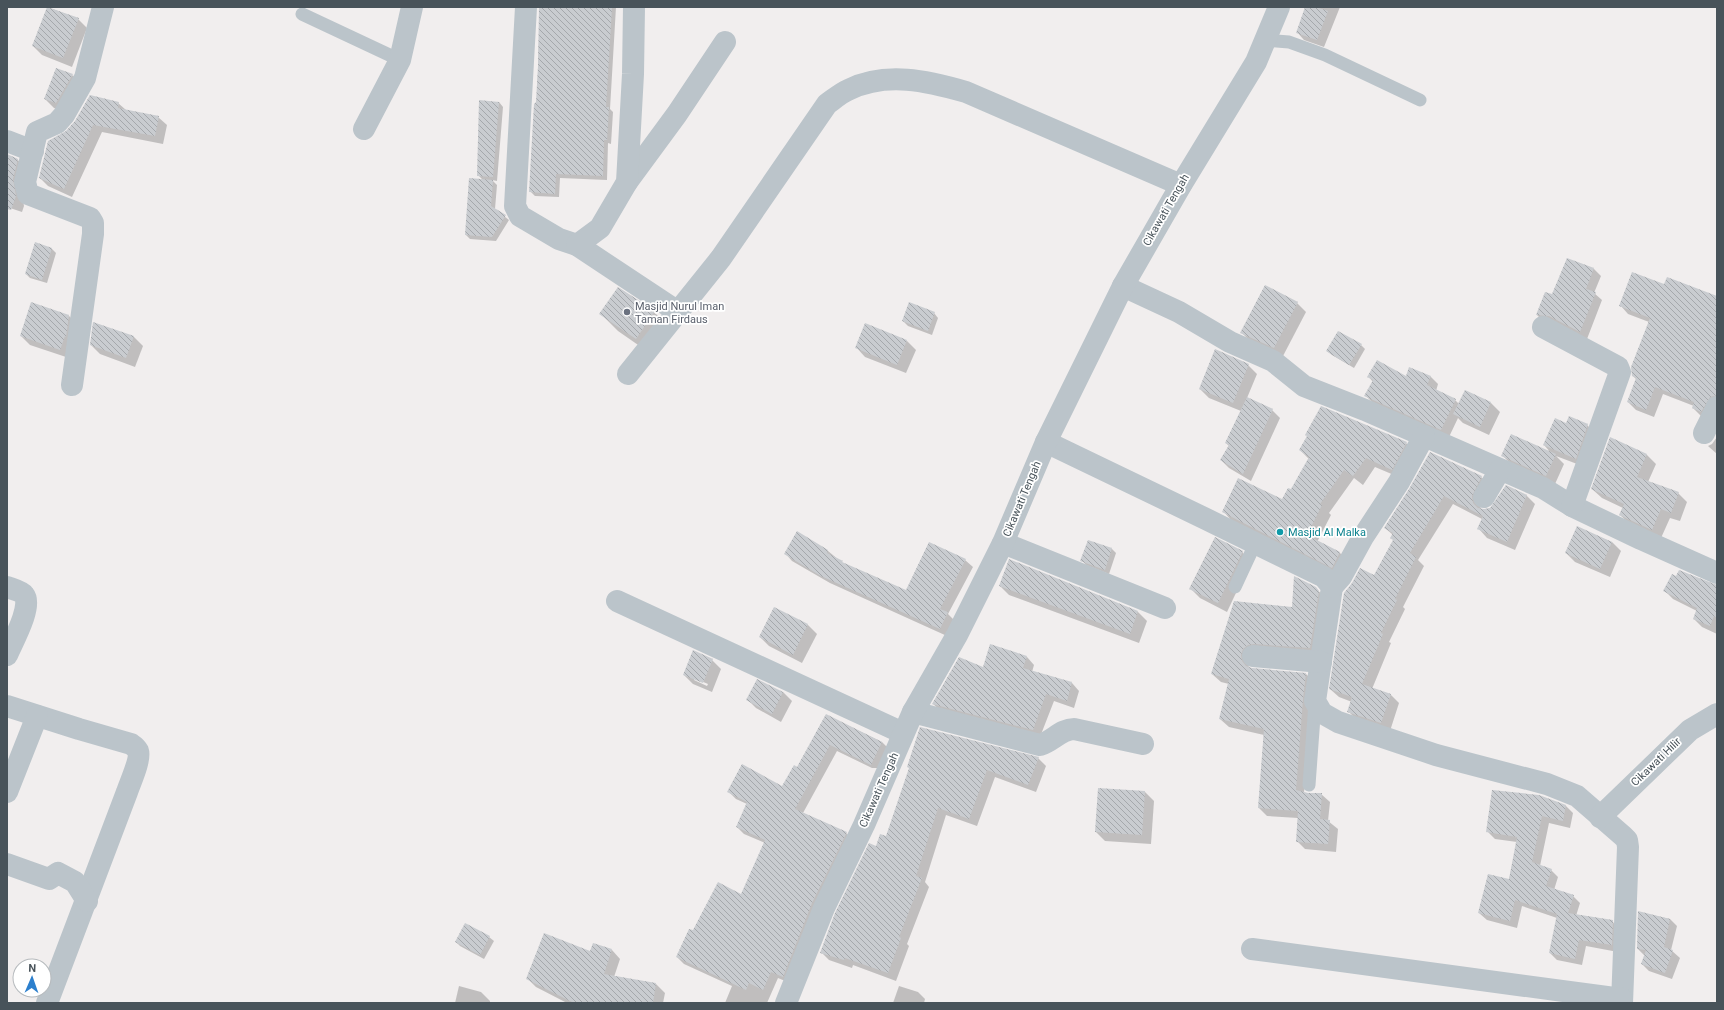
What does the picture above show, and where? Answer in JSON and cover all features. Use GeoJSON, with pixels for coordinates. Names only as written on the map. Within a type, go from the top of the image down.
{"type":"FeatureCollection","features":[{"type":"Feature","properties":{"kind":"street"},"geometry":{"type":"LineString","coordinates":[[72,385],[94,234],[93,223],[90,218],[28,194],[25,182],[37,132],[57,123],[64,115],[85,78],[103,7]]}},
{"type":"Feature","properties":{"kind":"street"},"geometry":{"type":"LineString","coordinates":[[364,129],[400,60],[412,7]]}},
{"type":"Feature","properties":{"kind":"street"},"geometry":{"type":"LineString","coordinates":[[526,7],[515,206],[520,216],[559,239],[577,245],[678,312]]}},
{"type":"Feature","properties":{"kind":"street"},"geometry":{"type":"LineString","coordinates":[[627,182],[633,74],[634,7]]}},
{"type":"Feature","properties":{"kind":"street","name":"Cikawati Tengah"},"geometry":{"type":"LineString","coordinates":[[786,1003],[824,908],[864,825],[903,733],[913,712],[957,635],[1003,543],[1046,442],[1123,286],[1181,185],[1256,62],[1279,7]]}},
{"type":"Feature","properties":{"kind":"street"},"geometry":{"type":"LineString","coordinates":[[577,245],[600,228],[627,182],[677,114],[725,42]]}},
{"type":"Feature","properties":{"kind":"street"},"geometry":{"type":"LineString","coordinates":[[628,374],[721,258],[828,104],[848,90],[875,82],[906,79],[935,83],[966,92],[1181,185]]}},
{"type":"Feature","properties":{"kind":"street"},"geometry":{"type":"LineString","coordinates":[[7,141],[32,151]]}},
{"type":"Feature","properties":{"kind":"street"},"geometry":{"type":"LineString","coordinates":[[1123,286],[1179,312],[1230,342],[1273,361],[1304,386],[1365,410],[1543,488],[1572,506],[1717,573]]}},
{"type":"Feature","properties":{"kind":"street"},"geometry":{"type":"LineString","coordinates":[[1543,327],[1618,367],[1620,372],[1572,506]]}},
{"type":"Feature","properties":{"kind":"street"},"geometry":{"type":"LineString","coordinates":[[1704,433],[1717,407]]}},
{"type":"Feature","properties":{"kind":"street"},"geometry":{"type":"LineString","coordinates":[[1252,949],[1622,1001],[1627,840],[1576,796],[1547,784],[1436,755],[1338,722],[1322,713],[1315,701],[1332,587],[1341,577],[1363,537],[1399,482],[1424,436]]}},
{"type":"Feature","properties":{"kind":"street"},"geometry":{"type":"LineString","coordinates":[[1046,442],[1324,577],[1332,587]]}},
{"type":"Feature","properties":{"kind":"street"},"geometry":{"type":"LineString","coordinates":[[1484,497],[1500,470]]}},
{"type":"Feature","properties":{"kind":"street"},"geometry":{"type":"LineString","coordinates":[[1003,543],[1165,608]]}},
{"type":"Feature","properties":{"kind":"street"},"geometry":{"type":"LineString","coordinates":[[7,587],[24,594],[27,602],[25,613],[7,655]]}},
{"type":"Feature","properties":{"kind":"street"},"geometry":{"type":"LineString","coordinates":[[617,601],[903,733]]}},
{"type":"Feature","properties":{"kind":"street"},"geometry":{"type":"LineString","coordinates":[[1253,656],[1321,662]]}},
{"type":"Feature","properties":{"kind":"street"},"geometry":{"type":"LineString","coordinates":[[7,706],[79,730],[131,744],[137,748],[139,753],[127,792],[87,901],[47,1003]]}},
{"type":"Feature","properties":{"kind":"street"},"geometry":{"type":"LineString","coordinates":[[913,712],[1040,745],[1052,740],[1063,731],[1074,729],[1144,744]]}},
{"type":"Feature","properties":{"kind":"street","name":"Cikawati Hilir"},"geometry":{"type":"LineString","coordinates":[[1600,817],[1690,730],[1717,714]]}},
{"type":"Feature","properties":{"kind":"street"},"geometry":{"type":"LineString","coordinates":[[7,792],[37,716]]}},
{"type":"Feature","properties":{"kind":"street"},"geometry":{"type":"LineString","coordinates":[[7,864],[49,879],[58,873],[75,882],[87,901]]}},
{"type":"Feature","properties":{"kind":"lane"},"geometry":{"type":"LineString","coordinates":[[302,14],[400,60]]}},
{"type":"Feature","properties":{"kind":"lane"},"geometry":{"type":"LineString","coordinates":[[1265,40],[1290,42],[1325,55],[1420,100]]}},
{"type":"Feature","properties":{"kind":"lane"},"geometry":{"type":"LineString","coordinates":[[1235,587],[1255,544]]}},
{"type":"Feature","properties":{"kind":"lane"},"geometry":{"type":"LineString","coordinates":[[1309,785],[1315,701]]}},
{"type":"Feature","properties":{"kind":"building"},"geometry":{"type":"Polygon","coordinates":[[[47,7],[79,18],[63,58],[32,46],[47,7]]]}},
{"type":"Feature","properties":{"kind":"building"},"geometry":{"type":"Polygon","coordinates":[[[539,7],[612,7],[606,107],[609,107],[607,140],[604,140],[603,176],[556,174],[555,194],[529,192],[534,104],[536,102],[538,66],[539,7]]]}},
{"type":"Feature","properties":{"kind":"building"},"geometry":{"type":"Polygon","coordinates":[[[1305,7],[1316,7],[1328,11],[1317,40],[1296,33],[1305,7]]]}},
{"type":"Feature","properties":{"kind":"building"},"geometry":{"type":"Polygon","coordinates":[[[56,68],[73,74],[56,103],[44,99],[56,68]]]}},
{"type":"Feature","properties":{"kind":"building"},"geometry":{"type":"Polygon","coordinates":[[[90,95],[119,102],[118,108],[159,116],[155,136],[93,125],[64,189],[39,178],[48,141],[66,131],[75,121],[90,95]]]}},
{"type":"Feature","properties":{"kind":"building"},"geometry":{"type":"Polygon","coordinates":[[[479,100],[499,102],[493,177],[477,176],[479,100]]]}},
{"type":"Feature","properties":{"kind":"building"},"geometry":{"type":"Polygon","coordinates":[[[7,154],[18,159],[13,179],[16,196],[11,210],[7,209],[7,154]]]}},
{"type":"Feature","properties":{"kind":"building"},"geometry":{"type":"Polygon","coordinates":[[[469,178],[493,180],[491,206],[506,215],[492,237],[465,235],[469,178]]]}},
{"type":"Feature","properties":{"kind":"building"},"geometry":{"type":"Polygon","coordinates":[[[35,242],[52,248],[42,280],[25,274],[35,242]]]}},
{"type":"Feature","properties":{"kind":"building"},"geometry":{"type":"Polygon","coordinates":[[[1567,258],[1594,268],[1586,289],[1596,292],[1580,332],[1549,316],[1536,315],[1545,292],[1552,294],[1567,258]]]}},
{"type":"Feature","properties":{"kind":"building"},"geometry":{"type":"Polygon","coordinates":[[[1632,272],[1664,284],[1667,277],[1717,296],[1717,395],[1710,397],[1701,412],[1692,408],[1694,402],[1655,387],[1646,410],[1627,402],[1636,378],[1632,376],[1631,367],[1650,318],[1619,306],[1632,272]]]}},
{"type":"Feature","properties":{"kind":"building"},"geometry":{"type":"Polygon","coordinates":[[[1265,285],[1298,302],[1274,348],[1240,333],[1265,285]]]}},
{"type":"Feature","properties":{"kind":"building","name":"Masjid Nurul Iman Taman Firdaus"},"geometry":{"type":"Polygon","coordinates":[[[618,287],[655,311],[636,339],[599,314],[618,287]]]}},
{"type":"Feature","properties":{"kind":"building"},"geometry":{"type":"Polygon","coordinates":[[[31,302],[69,315],[66,337],[65,336],[60,350],[20,336],[31,302]]]}},
{"type":"Feature","properties":{"kind":"building"},"geometry":{"type":"Polygon","coordinates":[[[909,302],[935,312],[928,331],[902,321],[909,302]]]}},
{"type":"Feature","properties":{"kind":"building"},"geometry":{"type":"Polygon","coordinates":[[[93,322],[134,336],[126,358],[90,345],[93,322]]]}},
{"type":"Feature","properties":{"kind":"building"},"geometry":{"type":"Polygon","coordinates":[[[865,323],[907,340],[897,365],[855,348],[865,323]]]}},
{"type":"Feature","properties":{"kind":"building"},"geometry":{"type":"Polygon","coordinates":[[[1338,331],[1362,344],[1349,365],[1326,351],[1338,331]]]}},
{"type":"Feature","properties":{"kind":"building"},"geometry":{"type":"Polygon","coordinates":[[[1215,349],[1249,364],[1233,403],[1199,389],[1215,349]]]}},
{"type":"Feature","properties":{"kind":"building"},"geometry":{"type":"Polygon","coordinates":[[[1377,360],[1406,376],[1409,367],[1431,376],[1427,385],[1456,399],[1441,430],[1364,396],[1373,380],[1367,377],[1377,360]]]}},
{"type":"Feature","properties":{"kind":"building"},"geometry":{"type":"Polygon","coordinates":[[[1465,390],[1491,402],[1480,427],[1453,414],[1465,390]]]}},
{"type":"Feature","properties":{"kind":"building"},"geometry":{"type":"Polygon","coordinates":[[[1247,397],[1273,409],[1243,474],[1220,460],[1229,445],[1225,443],[1247,397]]]}},
{"type":"Feature","properties":{"kind":"building"},"geometry":{"type":"Polygon","coordinates":[[[1321,406],[1407,442],[1392,470],[1366,458],[1353,476],[1344,470],[1320,504],[1322,505],[1307,535],[1340,552],[1332,568],[1222,512],[1238,478],[1282,499],[1288,488],[1291,489],[1309,457],[1299,450],[1307,436],[1305,435],[1321,406]]]}},
{"type":"Feature","properties":{"kind":"building"},"geometry":{"type":"Polygon","coordinates":[[[1569,416],[1588,424],[1576,459],[1543,445],[1555,418],[1566,423],[1569,416]]]}},
{"type":"Feature","properties":{"kind":"building"},"geometry":{"type":"Polygon","coordinates":[[[1511,434],[1556,454],[1546,476],[1501,456],[1511,434]]]}},
{"type":"Feature","properties":{"kind":"building"},"geometry":{"type":"Polygon","coordinates":[[[1610,437],[1647,454],[1637,477],[1679,492],[1671,513],[1661,509],[1652,530],[1619,515],[1624,504],[1591,489],[1610,437]]]}},
{"type":"Feature","properties":{"kind":"building"},"geometry":{"type":"Polygon","coordinates":[[[1430,452],[1482,476],[1472,496],[1473,503],[1478,508],[1490,508],[1506,485],[1527,495],[1507,542],[1477,529],[1483,516],[1444,496],[1410,553],[1416,557],[1395,599],[1397,600],[1381,633],[1383,634],[1362,684],[1391,694],[1381,723],[1347,712],[1352,697],[1329,689],[1344,593],[1352,583],[1360,568],[1374,575],[1393,540],[1390,538],[1393,533],[1384,528],[1430,452]]]}},
{"type":"Feature","properties":{"kind":"building"},"geometry":{"type":"Polygon","coordinates":[[[1577,526],[1612,542],[1600,569],[1565,553],[1577,526]]]}},
{"type":"Feature","properties":{"kind":"building"},"geometry":{"type":"Polygon","coordinates":[[[797,531],[828,550],[827,553],[843,561],[842,562],[906,590],[929,542],[966,559],[940,609],[948,612],[940,629],[821,576],[784,554],[797,531]]]}},
{"type":"Feature","properties":{"kind":"building"},"geometry":{"type":"Polygon","coordinates":[[[1215,537],[1243,551],[1218,603],[1189,589],[1215,537]]]}},
{"type":"Feature","properties":{"kind":"building"},"geometry":{"type":"Polygon","coordinates":[[[1088,540],[1112,548],[1105,570],[1080,561],[1088,540]]]}},
{"type":"Feature","properties":{"kind":"building"},"geometry":{"type":"Polygon","coordinates":[[[1009,559],[1138,611],[1130,634],[999,586],[1009,559]]]}},
{"type":"Feature","properties":{"kind":"building"},"geometry":{"type":"Polygon","coordinates":[[[1679,570],[1717,585],[1717,618],[1714,616],[1710,626],[1693,619],[1697,608],[1663,591],[1672,574],[1676,576],[1679,570]]]}},
{"type":"Feature","properties":{"kind":"building"},"geometry":{"type":"Polygon","coordinates":[[[1294,576],[1316,587],[1319,591],[1310,648],[1254,644],[1248,645],[1243,649],[1241,655],[1242,661],[1246,666],[1252,668],[1306,673],[1296,790],[1308,793],[1322,793],[1320,819],[1330,820],[1328,844],[1296,842],[1298,811],[1258,808],[1264,729],[1219,719],[1229,679],[1211,674],[1234,601],[1292,607],[1294,576]]]}},
{"type":"Feature","properties":{"kind":"building"},"geometry":{"type":"Polygon","coordinates":[[[774,607],[808,624],[793,655],[759,637],[774,607]]]}},
{"type":"Feature","properties":{"kind":"building"},"geometry":{"type":"Polygon","coordinates":[[[990,644],[1027,656],[1023,668],[1072,682],[1067,701],[1046,694],[1033,730],[932,704],[959,657],[983,667],[990,644]]]}},
{"type":"Feature","properties":{"kind":"building"},"geometry":{"type":"Polygon","coordinates":[[[693,650],[713,659],[703,683],[683,675],[693,650]]]}},
{"type":"Feature","properties":{"kind":"building"},"geometry":{"type":"Polygon","coordinates":[[[757,679],[783,692],[772,714],[746,700],[757,679]]]}},
{"type":"Feature","properties":{"kind":"building"},"geometry":{"type":"Polygon","coordinates":[[[826,714],[882,742],[871,765],[830,745],[795,809],[847,832],[812,903],[783,977],[771,972],[763,990],[749,983],[746,990],[676,957],[689,929],[693,930],[718,882],[741,894],[765,840],[736,827],[747,802],[727,792],[742,764],[782,786],[794,765],[797,767],[826,714]]]}},
{"type":"Feature","properties":{"kind":"building"},"geometry":{"type":"Polygon","coordinates":[[[920,727],[1039,757],[1028,785],[987,770],[969,819],[938,808],[916,876],[922,878],[899,937],[901,938],[888,973],[845,958],[844,960],[820,953],[835,913],[869,843],[876,846],[880,834],[886,836],[909,768],[907,767],[920,727]]]}},
{"type":"Feature","properties":{"kind":"building"},"geometry":{"type":"Polygon","coordinates":[[[1098,788],[1145,791],[1142,835],[1095,832],[1098,788]]]}},
{"type":"Feature","properties":{"kind":"building"},"geometry":{"type":"Polygon","coordinates":[[[1492,790],[1539,795],[1566,805],[1563,821],[1542,816],[1532,862],[1552,869],[1546,886],[1574,895],[1568,913],[1613,920],[1612,945],[1579,940],[1575,959],[1549,953],[1557,914],[1515,900],[1510,921],[1478,913],[1488,874],[1509,879],[1517,837],[1486,832],[1492,790]]]}},
{"type":"Feature","properties":{"kind":"building"},"geometry":{"type":"Polygon","coordinates":[[[1638,911],[1670,919],[1664,947],[1673,950],[1665,973],[1641,964],[1646,950],[1637,949],[1638,911]]]}},
{"type":"Feature","properties":{"kind":"building"},"geometry":{"type":"Polygon","coordinates":[[[465,923],[490,936],[480,955],[455,942],[465,923]]]}},
{"type":"Feature","properties":{"kind":"building"},"geometry":{"type":"Polygon","coordinates":[[[544,933],[590,951],[593,943],[612,949],[604,974],[656,983],[653,1003],[574,1003],[526,979],[544,933]]]}},
{"type":"Feature","properties":{"kind":"place","name":"Masjid Nurul Iman Taman Firdaus"},"geometry":{"type":"Point","coordinates":[627,312]}},
{"type":"Feature","properties":{"kind":"place","name":"Masjid Al Malka"},"geometry":{"type":"Point","coordinates":[1280,532]}}]}
